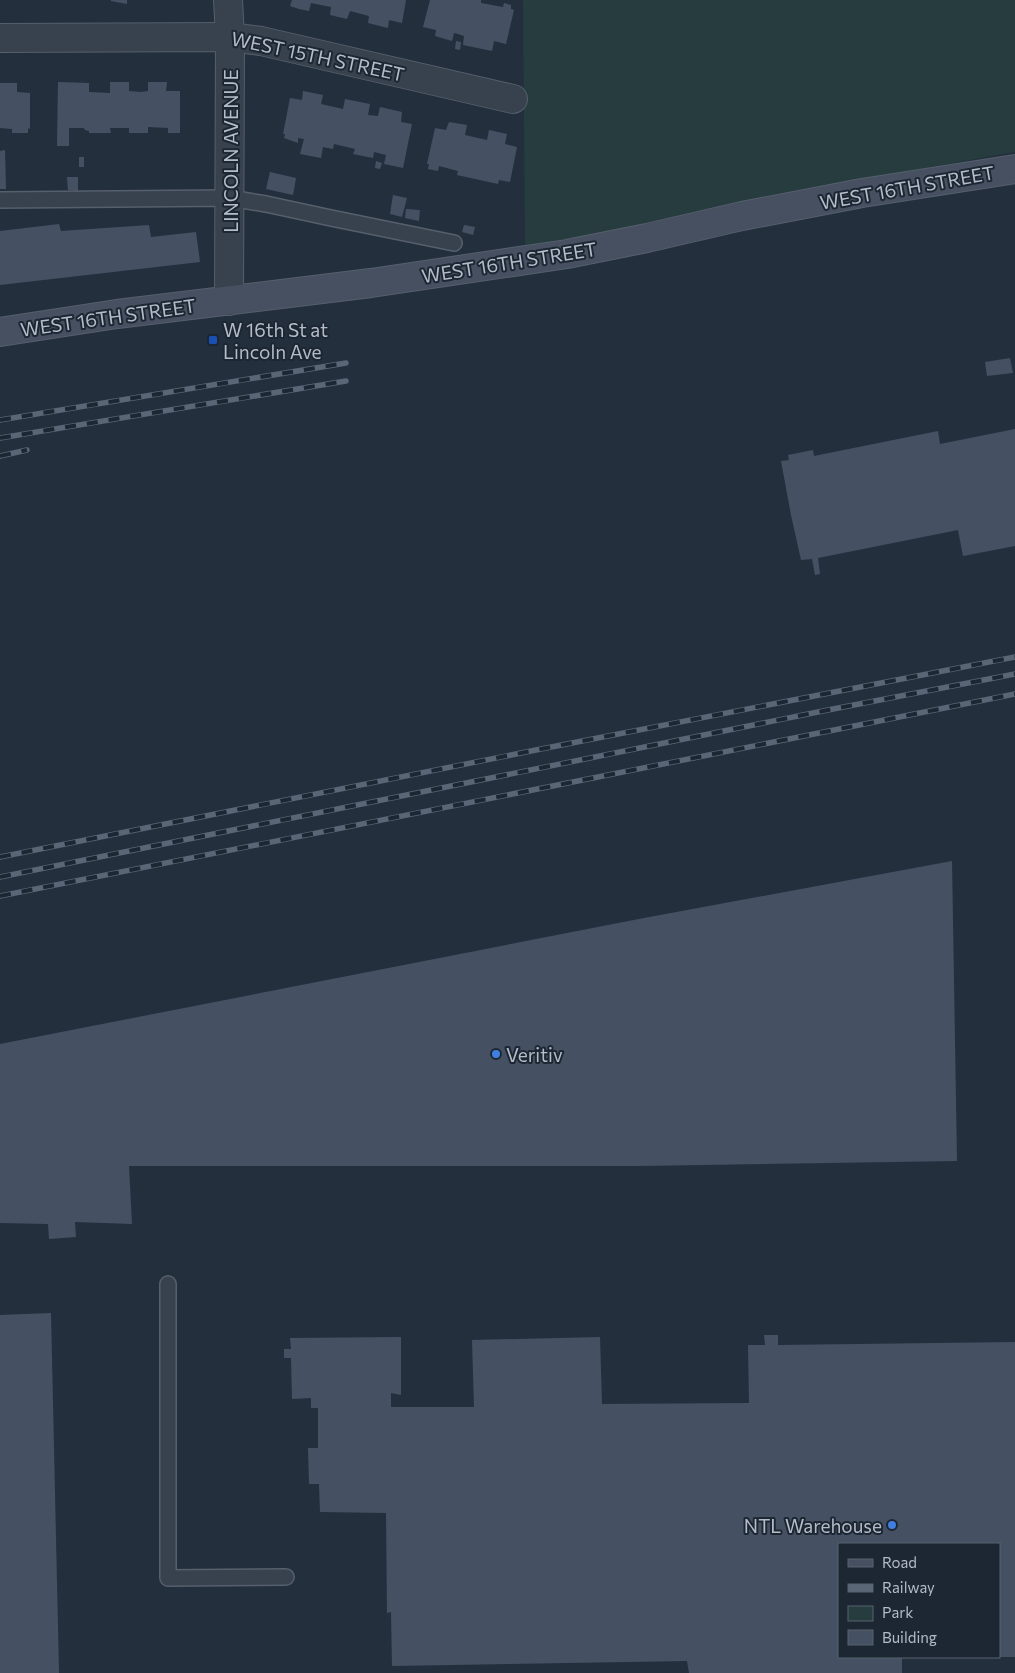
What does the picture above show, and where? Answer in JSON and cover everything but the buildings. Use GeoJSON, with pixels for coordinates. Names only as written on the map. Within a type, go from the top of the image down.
{"type":"FeatureCollection","features":[{"type":"Feature","properties":{"kind":"street","name":"LINCOLN AVENUE"},"geometry":{"type":"LineString","coordinates":[[228,0],[230,37],[229,301]]}},
{"type":"Feature","properties":{"kind":"street","name":"WEST 15TH STREET"},"geometry":{"type":"LineString","coordinates":[[0,38],[230,37],[261,41],[513,99]]}},
{"type":"Feature","properties":{"kind":"street","name":"WEST 16TH STREET"},"geometry":{"type":"LineString","coordinates":[[0,332],[117,314],[371,283],[567,254],[742,216],[862,193],[1015,169]]}},
{"type":"Feature","properties":{"kind":"lane"},"geometry":{"type":"LineString","coordinates":[[0,200],[230,198],[454,243]]}},
{"type":"Feature","properties":{"kind":"lane"},"geometry":{"type":"LineString","coordinates":[[168,1284],[168,1578],[286,1577]]}},
{"type":"Feature","properties":{"kind":"green space"},"geometry":{"type":"Polygon","coordinates":[[[523,0],[1015,0],[1015,152],[778,194],[593,235],[525,245],[523,0]]]}},
{"type":"Feature","properties":{"kind":"railway"},"geometry":{"type":"LineString","coordinates":[[0,420],[346,363]]}},
{"type":"Feature","properties":{"kind":"railway"},"geometry":{"type":"LineString","coordinates":[[0,438],[346,381]]}},
{"type":"Feature","properties":{"kind":"railway"},"geometry":{"type":"LineString","coordinates":[[0,456],[27,450]]}},
{"type":"Feature","properties":{"kind":"railway"},"geometry":{"type":"LineString","coordinates":[[0,857],[1015,657]]}},
{"type":"Feature","properties":{"kind":"railway"},"geometry":{"type":"LineString","coordinates":[[0,877],[1015,674]]}},
{"type":"Feature","properties":{"kind":"railway"},"geometry":{"type":"LineString","coordinates":[[0,896],[1015,694]]}},
{"type":"Feature","properties":{"kind":"place","name":"W 16th St at Lincoln Ave"},"geometry":{"type":"Point","coordinates":[213,340]}},
{"type":"Feature","properties":{"kind":"place","name":"Veritiv"},"geometry":{"type":"Point","coordinates":[496,1054]}},
{"type":"Feature","properties":{"kind":"place","name":"NTL Warehouse"},"geometry":{"type":"Point","coordinates":[892,1525]}}]}
